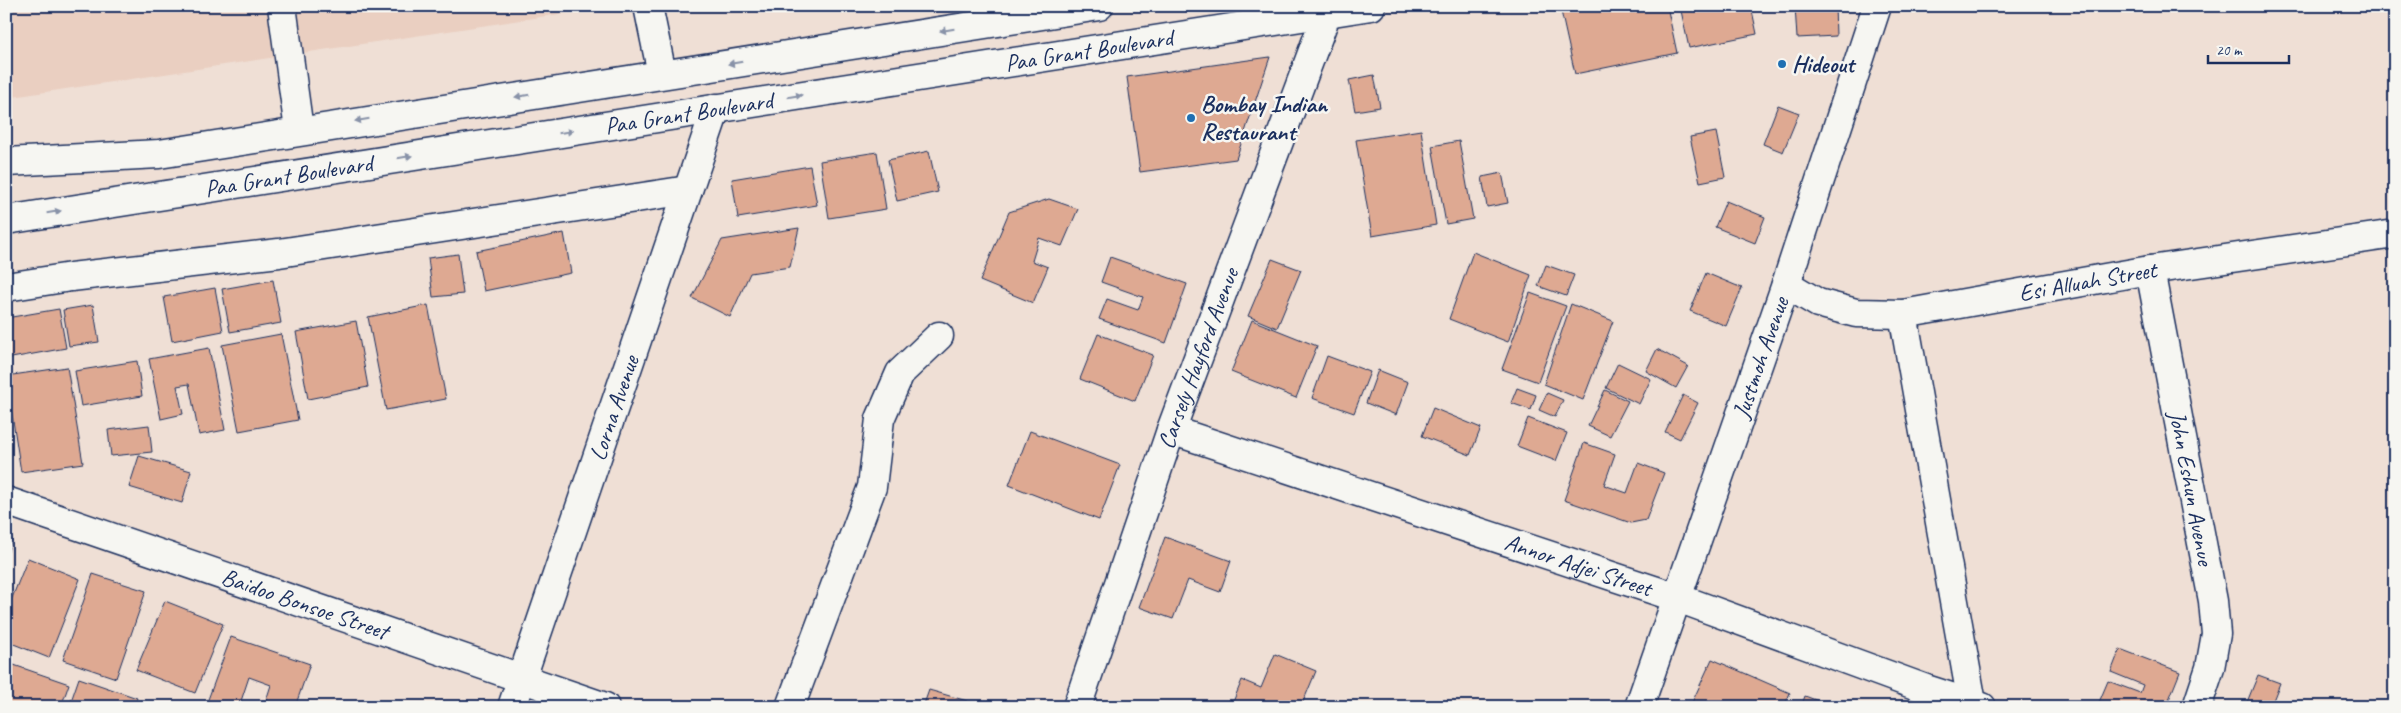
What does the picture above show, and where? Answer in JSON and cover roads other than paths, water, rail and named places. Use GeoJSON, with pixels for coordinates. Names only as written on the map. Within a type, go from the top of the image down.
{"type":"FeatureCollection","features":[{"type":"Feature","properties":{"kind":"street"},"geometry":{"type":"LineString","coordinates":[[282,6],[299,130]]}},
{"type":"Feature","properties":{"kind":"street"},"geometry":{"type":"LineString","coordinates":[[648,6],[662,74]]}},
{"type":"Feature","properties":{"kind":"street","name":"Paa Grant Boulevard"},"geometry":{"type":"LineString","coordinates":[[6,162],[160,154],[299,130],[1099,6]]}},
{"type":"Feature","properties":{"kind":"street","name":"Paa Grant Boulevard"},"geometry":{"type":"LineString","coordinates":[[6,220],[1371,6]]}},
{"type":"Feature","properties":{"kind":"street","name":"Justmoh Avenue"},"geometry":{"type":"LineString","coordinates":[[1639,707],[1786,284],[1877,6]]}},
{"type":"Feature","properties":{"kind":"street","name":"Carsely Hayford Avenue"},"geometry":{"type":"LineString","coordinates":[[1077,707],[1170,430],[1327,13]]}},
{"type":"Feature","properties":{"kind":"street"},"geometry":{"type":"LineString","coordinates":[[989,23],[997,65]]}},
{"type":"Feature","properties":{"kind":"street","name":"Lorna Avenue"},"geometry":{"type":"LineString","coordinates":[[512,707],[716,108]]}},
{"type":"Feature","properties":{"kind":"street"},"geometry":{"type":"LineString","coordinates":[[160,154],[165,196]]}},
{"type":"Feature","properties":{"kind":"street"},"geometry":{"type":"LineString","coordinates":[[6,287],[72,277],[279,253],[688,190]]}},
{"type":"Feature","properties":{"kind":"street","name":"Esi Alluah Street"},"geometry":{"type":"LineString","coordinates":[[1786,284],[1818,303],[1856,313],[1903,314],[2150,270],[2395,234]]}},
{"type":"Feature","properties":{"kind":"street","name":"John Eshun Avenue"},"geometry":{"type":"LineString","coordinates":[[2150,270],[2213,601],[2216,634],[2210,668],[2197,707]]}},
{"type":"Feature","properties":{"kind":"street"},"geometry":{"type":"LineString","coordinates":[[1903,314],[1977,705]]}},
{"type":"Feature","properties":{"kind":"street"},"geometry":{"type":"LineString","coordinates":[[790,707],[872,487],[880,419],[900,372],[939,336]]}},
{"type":"Feature","properties":{"kind":"street","name":"Annor Adjei Street"},"geometry":{"type":"LineString","coordinates":[[1170,430],[1678,598],[1923,698],[1977,705]]}},
{"type":"Feature","properties":{"kind":"street","name":"Baidoo Bonsoe Street"},"geometry":{"type":"LineString","coordinates":[[6,501],[605,707]]}},
{"type":"Feature","properties":{"kind":"place","name":"Hideout"},"geometry":{"type":"Point","coordinates":[1782,64]}},
{"type":"Feature","properties":{"kind":"place","name":"Bombay Indian Restaurant"},"geometry":{"type":"Point","coordinates":[1191,118]}}]}
